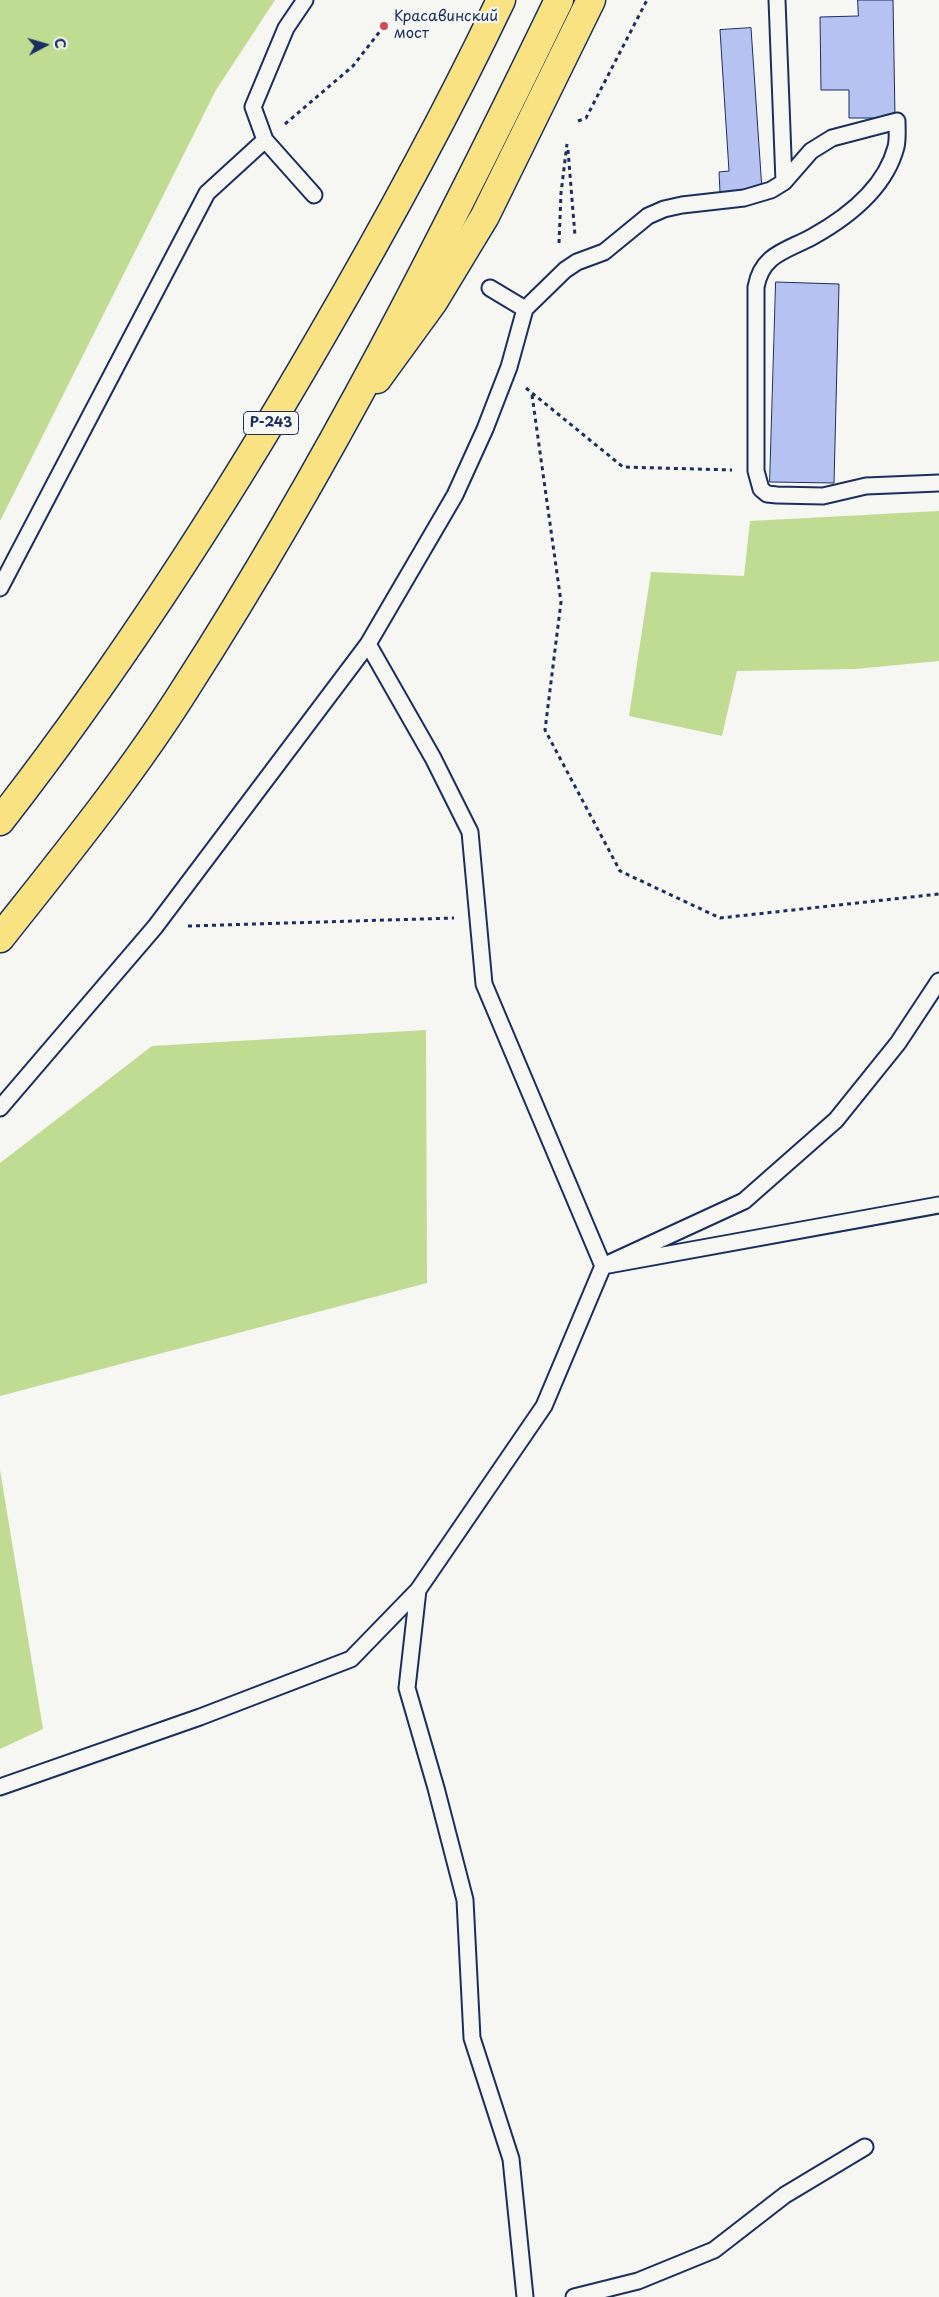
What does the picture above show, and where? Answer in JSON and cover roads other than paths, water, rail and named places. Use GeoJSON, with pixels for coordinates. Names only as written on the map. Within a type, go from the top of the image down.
{"type":"FeatureCollection","features":[{"type":"Feature","properties":{"kind":"main road","name":"Р-243"},"geometry":{"type":"LineString","coordinates":[[0,821],[41,769],[127,647],[249,460],[396,208],[501,0]]}},
{"type":"Feature","properties":{"kind":"main road"},"geometry":{"type":"LineString","coordinates":[[0,938],[99,813],[187,687],[334,439],[444,232],[559,0]]}},
{"type":"Feature","properties":{"kind":"main road"},"geometry":{"type":"LineString","coordinates":[[334,439],[432,302],[485,216],[591,0]]}},
{"type":"Feature","properties":{"kind":"lane"},"geometry":{"type":"LineString","coordinates":[[305,0],[286,28],[253,107],[265,140],[314,195]]}},
{"type":"Feature","properties":{"kind":"lane"},"geometry":{"type":"LineString","coordinates":[[777,0],[784,182]]}},
{"type":"Feature","properties":{"kind":"lane"},"geometry":{"type":"LineString","coordinates":[[0,1108],[155,927],[368,644],[454,495],[484,429],[509,367],[525,309],[578,262],[604,252],[648,216],[664,209],[756,195],[784,182],[811,151],[832,138],[897,121],[896,147],[882,181],[862,202],[839,220],[773,256],[764,264],[758,275],[756,287],[756,471],[761,489],[767,494],[777,495],[823,496],[866,486],[939,483]]}},
{"type":"Feature","properties":{"kind":"lane"},"geometry":{"type":"LineString","coordinates":[[0,588],[207,193],[265,140]]}},
{"type":"Feature","properties":{"kind":"lane"},"geometry":{"type":"LineString","coordinates":[[490,288],[525,309]]}},
{"type":"Feature","properties":{"kind":"lane"},"geometry":{"type":"LineString","coordinates":[[368,644],[433,758],[470,832],[484,984],[603,1266]]}},
{"type":"Feature","properties":{"kind":"lane"},"geometry":{"type":"LineString","coordinates":[[0,1787],[200,1717],[351,1659],[418,1590],[544,1406],[603,1266],[744,1201],[836,1120],[898,1043],[939,981]]}},
{"type":"Feature","properties":{"kind":"lane"},"geometry":{"type":"LineString","coordinates":[[603,1266],[939,1205]]}},
{"type":"Feature","properties":{"kind":"lane"},"geometry":{"type":"LineString","coordinates":[[418,1590],[407,1688],[436,1788],[465,1900],[472,2038],[511,2158],[525,2297]]}},
{"type":"Feature","properties":{"kind":"lane"},"geometry":{"type":"LineString","coordinates":[[574,2297],[638,2281],[714,2250],[785,2195],[865,2147]]}},
{"type":"Feature","properties":{"kind":"place","name":"Красавинский мост"},"geometry":{"type":"Point","coordinates":[384,26]}}]}
